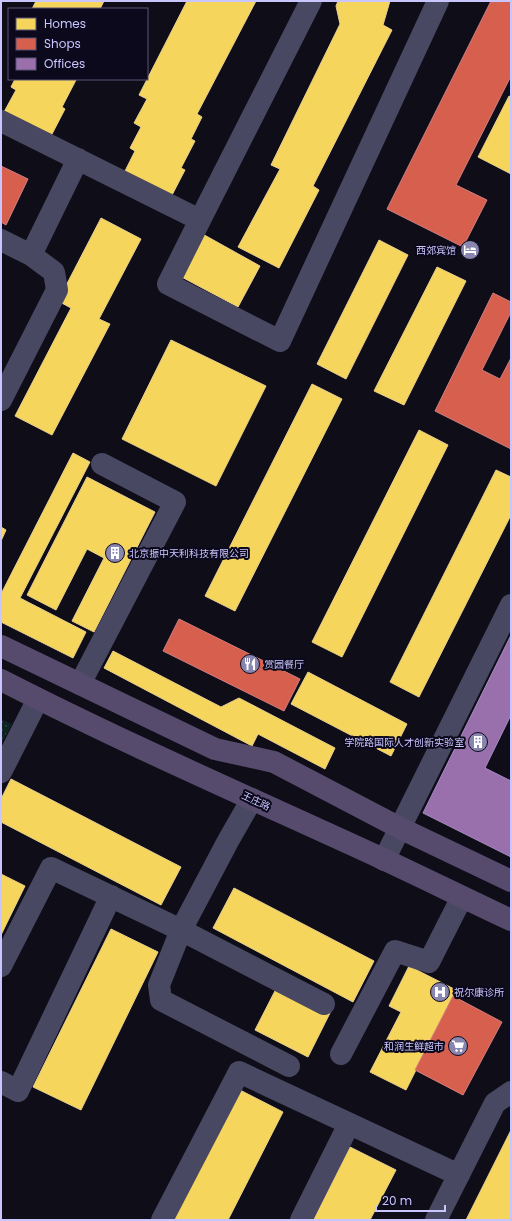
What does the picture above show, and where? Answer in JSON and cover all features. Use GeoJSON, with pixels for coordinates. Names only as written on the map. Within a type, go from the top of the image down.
{"type":"FeatureCollection","features":[{"type":"Feature","properties":{"kind":"main road"},"geometry":{"type":"LineString","coordinates":[[1,646],[216,749],[274,762],[400,828],[511,881]]}},
{"type":"Feature","properties":{"kind":"main road","name":"王庄路"},"geometry":{"type":"LineString","coordinates":[[1,680],[38,699],[511,920]]}},
{"type":"Feature","properties":{"kind":"street"},"geometry":{"type":"LineString","coordinates":[[311,1],[168,284],[280,341],[438,1]]}},
{"type":"Feature","properties":{"kind":"street"},"geometry":{"type":"LineString","coordinates":[[1,121],[200,220]]}},
{"type":"Feature","properties":{"kind":"street"},"geometry":{"type":"LineString","coordinates":[[31,255],[78,159]]}},
{"type":"Feature","properties":{"kind":"street"},"geometry":{"type":"LineString","coordinates":[[1,240],[31,255],[54,272],[57,290],[1,400]]}},
{"type":"Feature","properties":{"kind":"street"},"geometry":{"type":"LineString","coordinates":[[80,684],[175,502],[102,464]]}},
{"type":"Feature","properties":{"kind":"street"},"geometry":{"type":"LineString","coordinates":[[384,860],[511,605]]}},
{"type":"Feature","properties":{"kind":"street"},"geometry":{"type":"LineString","coordinates":[[1,772],[38,699]]}},
{"type":"Feature","properties":{"kind":"street"},"geometry":{"type":"LineString","coordinates":[[252,799],[228,840],[181,930],[159,985],[161,1000],[289,1066]]}},
{"type":"Feature","properties":{"kind":"street"},"geometry":{"type":"LineString","coordinates":[[1,966],[51,868],[181,930],[324,1004]]}},
{"type":"Feature","properties":{"kind":"street"},"geometry":{"type":"LineString","coordinates":[[1,1082],[18,1091],[111,896]]}},
{"type":"Feature","properties":{"kind":"street"},"geometry":{"type":"LineString","coordinates":[[341,1054],[395,951],[430,962],[462,897]]}},
{"type":"Feature","properties":{"kind":"street"},"geometry":{"type":"LineString","coordinates":[[162,1220],[239,1072],[459,1175]]}},
{"type":"Feature","properties":{"kind":"street"},"geometry":{"type":"LineString","coordinates":[[436,1220],[495,1102],[511,1092]]}},
{"type":"Feature","properties":{"kind":"street"},"geometry":{"type":"LineString","coordinates":[[301,1220],[349,1124]]}},
{"type":"Feature","properties":{"kind":"green space"},"geometry":{"type":"Polygon","coordinates":[[[1,719],[12,724],[1,744],[1,719]]]}},
{"type":"Feature","properties":{"kind":"building: Homes"},"geometry":{"type":"Polygon","coordinates":[[[36,1],[104,1],[100,8],[32,8],[36,1]]]}},
{"type":"Feature","properties":{"kind":"building: Homes"},"geometry":{"type":"Polygon","coordinates":[[[187,1],[256,1],[197,114],[202,117],[191,139],[195,141],[181,168],[185,170],[171,197],[124,173],[135,151],[130,148],[141,127],[134,123],[147,99],[139,95],[187,1]]]}},
{"type":"Feature","properties":{"kind":"building: Homes"},"geometry":{"type":"Polygon","coordinates":[[[338,1],[390,1],[383,25],[392,30],[313,186],[319,190],[279,268],[238,247],[280,169],[271,165],[340,24],[336,6],[338,1]]]}},
{"type":"Feature","properties":{"kind":"building: Homes"},"geometry":{"type":"Polygon","coordinates":[[[14,80],[76,80],[62,107],[65,109],[51,136],[4,112],[16,90],[11,87],[14,80]]]}},
{"type":"Feature","properties":{"kind":"building: Homes"},"geometry":{"type":"Polygon","coordinates":[[[509,96],[511,97],[511,174],[478,157],[509,96]]]}},
{"type":"Feature","properties":{"kind":"building: Homes"},"geometry":{"type":"Polygon","coordinates":[[[101,218],[141,239],[99,319],[110,324],[52,435],[15,416],[71,308],[58,301],[101,218]]]}},
{"type":"Feature","properties":{"kind":"building: Homes"},"geometry":{"type":"Polygon","coordinates":[[[199,232],[260,266],[238,307],[176,274],[199,232]]]}},
{"type":"Feature","properties":{"kind":"building: Homes"},"geometry":{"type":"Polygon","coordinates":[[[379,240],[408,255],[346,379],[317,364],[379,240]]]}},
{"type":"Feature","properties":{"kind":"building: Homes"},"geometry":{"type":"Polygon","coordinates":[[[437,267],[466,281],[404,405],[374,391],[437,267]]]}},
{"type":"Feature","properties":{"kind":"building: Homes"},"geometry":{"type":"Polygon","coordinates":[[[171,340],[266,386],[216,486],[122,439],[171,340]]]}},
{"type":"Feature","properties":{"kind":"building: Homes"},"geometry":{"type":"Polygon","coordinates":[[[312,384],[342,399],[235,611],[205,596],[312,384]]]}},
{"type":"Feature","properties":{"kind":"building: Homes"},"geometry":{"type":"Polygon","coordinates":[[[419,430],[448,445],[342,657],[312,642],[419,430]]]}},
{"type":"Feature","properties":{"kind":"building: Homes"},"geometry":{"type":"Polygon","coordinates":[[[73,453],[90,462],[20,598],[86,632],[73,658],[1,622],[1,594],[73,453]]]}},
{"type":"Feature","properties":{"kind":"building: Homes"},"geometry":{"type":"Polygon","coordinates":[[[496,470],[511,477],[511,515],[419,697],[390,682],[496,470]]]}},
{"type":"Feature","properties":{"kind":"building: Homes","name":"北京振中天利科技有限公司"},"geometry":{"type":"Polygon","coordinates":[[[87,477],[155,512],[94,632],[72,621],[104,558],[87,549],[56,610],[27,595],[87,477]]]}},
{"type":"Feature","properties":{"kind":"building: Homes"},"geometry":{"type":"Polygon","coordinates":[[[1,527],[6,530],[1,541],[1,527]]]}},
{"type":"Feature","properties":{"kind":"building: Homes"},"geometry":{"type":"Polygon","coordinates":[[[113,651],[221,707],[239,698],[335,748],[325,769],[258,734],[252,746],[104,668],[113,651]]]}},
{"type":"Feature","properties":{"kind":"building: Homes"},"geometry":{"type":"Polygon","coordinates":[[[308,672],[407,724],[391,756],[291,704],[308,672]]]}},
{"type":"Feature","properties":{"kind":"building: Homes"},"geometry":{"type":"Polygon","coordinates":[[[11,779],[181,867],[161,905],[1,822],[1,799],[11,779]]]}},
{"type":"Feature","properties":{"kind":"building: Homes"},"geometry":{"type":"Polygon","coordinates":[[[1,874],[25,886],[1,935],[1,874]]]}},
{"type":"Feature","properties":{"kind":"building: Homes"},"geometry":{"type":"Polygon","coordinates":[[[234,888],[374,961],[353,1002],[213,928],[234,888]]]}},
{"type":"Feature","properties":{"kind":"building: Homes"},"geometry":{"type":"Polygon","coordinates":[[[111,929],[158,952],[81,1110],[33,1087],[111,929]]]}},
{"type":"Feature","properties":{"kind":"building: Homes"},"geometry":{"type":"Polygon","coordinates":[[[409,966],[456,990],[406,1090],[370,1072],[401,1012],[389,1006],[409,966]]]}},
{"type":"Feature","properties":{"kind":"building: Homes"},"geometry":{"type":"Polygon","coordinates":[[[278,985],[331,1011],[308,1057],[255,1030],[278,985]]]}},
{"type":"Feature","properties":{"kind":"building: Homes"},"geometry":{"type":"Polygon","coordinates":[[[238,1089],[283,1112],[228,1220],[171,1220],[238,1089]]]}},
{"type":"Feature","properties":{"kind":"building: Homes"},"geometry":{"type":"Polygon","coordinates":[[[511,1130],[511,1220],[466,1220],[511,1130]]]}},
{"type":"Feature","properties":{"kind":"building: Homes"},"geometry":{"type":"Polygon","coordinates":[[[350,1147],[396,1170],[370,1220],[313,1220],[350,1147]]]}},
{"type":"Feature","properties":{"kind":"building: Shops"},"geometry":{"type":"Polygon","coordinates":[[[491,1],[511,1],[511,76],[456,185],[487,200],[463,247],[387,209],[491,1]]]}},
{"type":"Feature","properties":{"kind":"building: Shops"},"geometry":{"type":"Polygon","coordinates":[[[1,166],[28,179],[6,225],[1,222],[1,166]]]}},
{"type":"Feature","properties":{"kind":"building: Shops"},"geometry":{"type":"Polygon","coordinates":[[[493,293],[511,302],[511,312],[482,370],[500,379],[511,358],[511,449],[435,411],[493,293]]]}},
{"type":"Feature","properties":{"kind":"building: Shops"},"geometry":{"type":"Polygon","coordinates":[[[179,619],[300,679],[284,711],[163,651],[179,619]]]}},
{"type":"Feature","properties":{"kind":"building: Shops","name":"和润生鲜超市"},"geometry":{"type":"Polygon","coordinates":[[[453,996],[502,1022],[463,1095],[415,1070],[453,996]]]}},
{"type":"Feature","properties":{"kind":"building: Offices","name":"学院路国际人才创新实验室"},"geometry":{"type":"Polygon","coordinates":[[[511,635],[511,715],[485,768],[511,781],[511,857],[423,813],[511,635]]]}},
{"type":"Feature","properties":{"kind":"place","name":"西郊宾馆"},"geometry":{"type":"Point","coordinates":[470,250]}},
{"type":"Feature","properties":{"kind":"place","name":"北京振中天利科技有限公司"},"geometry":{"type":"Point","coordinates":[115,553]}},
{"type":"Feature","properties":{"kind":"place","name":"赏园餐厅"},"geometry":{"type":"Point","coordinates":[250,664]}},
{"type":"Feature","properties":{"kind":"place","name":"学院路国际人才创新实验室"},"geometry":{"type":"Point","coordinates":[478,742]}},
{"type":"Feature","properties":{"kind":"place","name":"祝尔康诊所"},"geometry":{"type":"Point","coordinates":[440,992]}},
{"type":"Feature","properties":{"kind":"place","name":"和润生鲜超市"},"geometry":{"type":"Point","coordinates":[458,1046]}}]}
